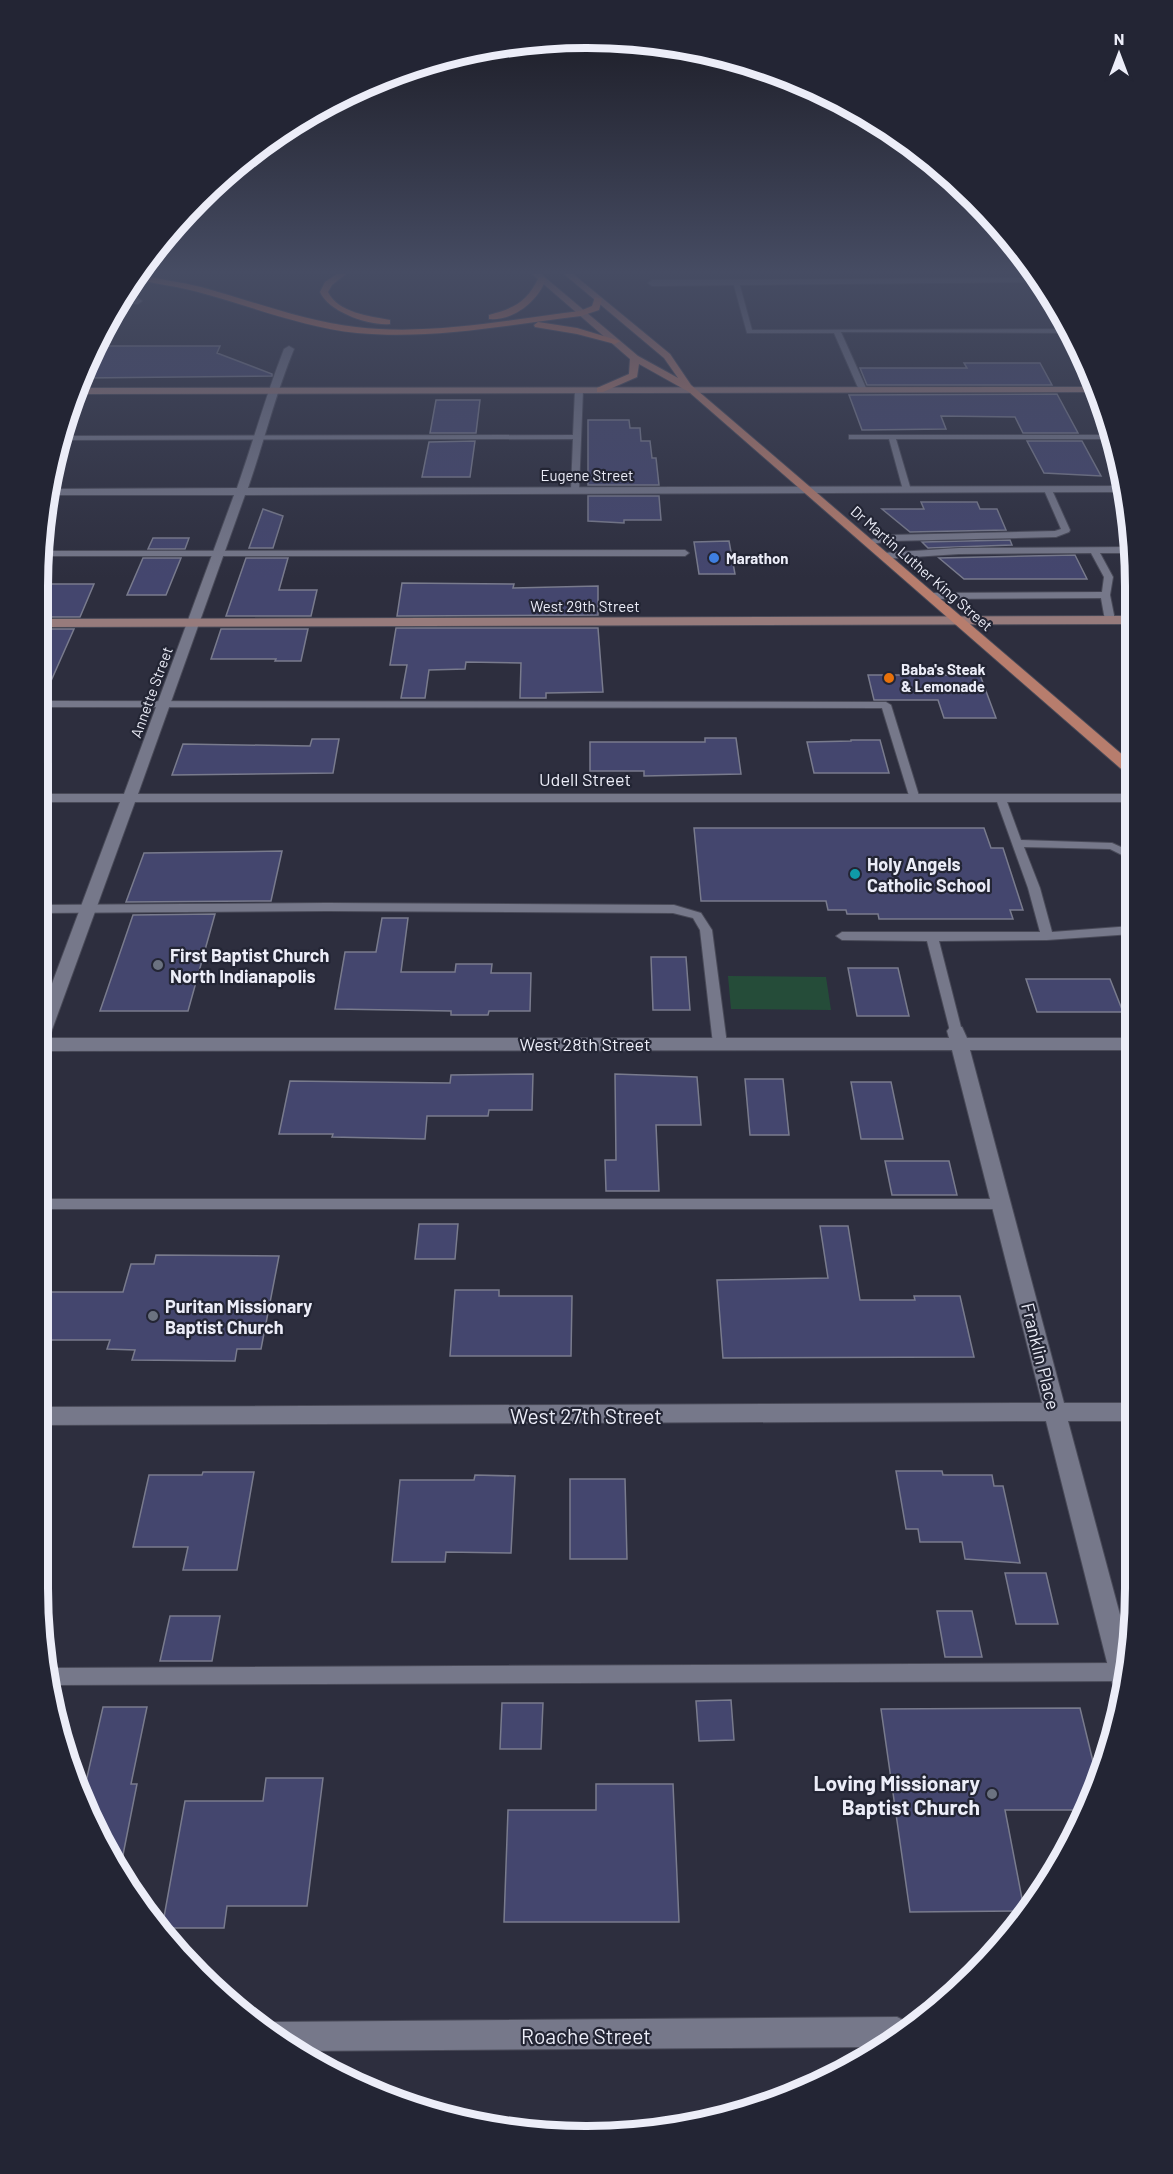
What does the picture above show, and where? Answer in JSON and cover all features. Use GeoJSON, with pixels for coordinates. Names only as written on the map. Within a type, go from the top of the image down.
{"type":"FeatureCollection","features":[{"type":"Feature","properties":{"kind":"main road"},"geometry":{"type":"LineString","coordinates":[[600,390],[633,375]]}},
{"type":"Feature","properties":{"kind":"main road","name":"Dr Martin Luther King Street"},"geometry":{"type":"LineString","coordinates":[[666,375],[692,390]]}},
{"type":"Feature","properties":{"kind":"main road","name":"Dr Martin Luther King Street"},"geometry":{"type":"LineString","coordinates":[[681,375],[692,390],[805,490],[1125,765]]}},
{"type":"Feature","properties":{"kind":"main road"},"geometry":{"type":"LineString","coordinates":[[85,391],[1088,390]]}},
{"type":"Feature","properties":{"kind":"main road","name":"West 29th Street"},"geometry":{"type":"LineString","coordinates":[[48,623],[1125,620]]}},
{"type":"Feature","properties":{"kind":"street","name":"Annette Street"},"geometry":{"type":"LineString","coordinates":[[48,1017],[194,623],[260,438],[278,375]]}},
{"type":"Feature","properties":{"kind":"street","name":"Eugene Street"},"geometry":{"type":"LineString","coordinates":[[56,492],[1116,489]]}},
{"type":"Feature","properties":{"kind":"street","name":"Udell Street"},"geometry":{"type":"LineString","coordinates":[[48,798],[1125,798]]}},
{"type":"Feature","properties":{"kind":"street","name":"West 28th Street"},"geometry":{"type":"LineString","coordinates":[[48,1044],[720,1044],[958,1037],[1125,1044]]}},
{"type":"Feature","properties":{"kind":"street","name":"Franklin Place"},"geometry":{"type":"LineString","coordinates":[[958,1037],[1119,1663]]}},
{"type":"Feature","properties":{"kind":"street","name":"West 27th Street"},"geometry":{"type":"LineString","coordinates":[[48,1416],[1125,1412]]}},
{"type":"Feature","properties":{"kind":"street","name":"Roache Street"},"geometry":{"type":"LineString","coordinates":[[290,2037],[890,2032]]}},
{"type":"Feature","properties":{"kind":"lane"},"geometry":{"type":"LineString","coordinates":[[857,375],[863,390]]}},
{"type":"Feature","properties":{"kind":"lane"},"geometry":{"type":"LineString","coordinates":[[575,490],[579,390]]}},
{"type":"Feature","properties":{"kind":"lane"},"geometry":{"type":"LineString","coordinates":[[69,438],[577,436]]}},
{"type":"Feature","properties":{"kind":"lane"},"geometry":{"type":"LineString","coordinates":[[852,437],[1104,437]]}},
{"type":"Feature","properties":{"kind":"lane"},"geometry":{"type":"LineString","coordinates":[[892,437],[907,490]]}},
{"type":"Feature","properties":{"kind":"lane"},"geometry":{"type":"LineString","coordinates":[[866,542],[890,538],[1056,534],[1066,530],[1048,490]]}},
{"type":"Feature","properties":{"kind":"lane"},"geometry":{"type":"LineString","coordinates":[[1094,550],[1110,578],[1110,588],[1105,595],[1110,620]]}},
{"type":"Feature","properties":{"kind":"lane"},"geometry":{"type":"LineString","coordinates":[[883,556],[959,551],[1124,550]]}},
{"type":"Feature","properties":{"kind":"lane"},"geometry":{"type":"LineString","coordinates":[[49,553],[685,553]]}},
{"type":"Feature","properties":{"kind":"lane"},"geometry":{"type":"LineString","coordinates":[[929,596],[1105,595]]}},
{"type":"Feature","properties":{"kind":"lane"},"geometry":{"type":"LineString","coordinates":[[48,704],[886,705],[915,799]]}},
{"type":"Feature","properties":{"kind":"lane"},"geometry":{"type":"LineString","coordinates":[[1001,799],[1034,888],[1047,936]]}},
{"type":"Feature","properties":{"kind":"lane"},"geometry":{"type":"LineString","coordinates":[[1017,843],[1112,846],[1125,852]]}},
{"type":"Feature","properties":{"kind":"lane"},"geometry":{"type":"LineString","coordinates":[[48,909],[327,907],[675,909],[697,916],[706,930],[720,1044]]}},
{"type":"Feature","properties":{"kind":"lane"},"geometry":{"type":"LineString","coordinates":[[842,936],[1047,936],[1125,930]]}},
{"type":"Feature","properties":{"kind":"lane"},"geometry":{"type":"LineString","coordinates":[[932,937],[958,1037]]}},
{"type":"Feature","properties":{"kind":"lane"},"geometry":{"type":"LineString","coordinates":[[48,1204],[1001,1204]]}},
{"type":"Feature","properties":{"kind":"lane"},"geometry":{"type":"LineString","coordinates":[[56,1676],[1117,1677]]}},
{"type":"Feature","properties":{"kind":"green space"},"geometry":{"type":"Polygon","coordinates":[[[728,976],[826,977],[831,1010],[731,1009],[728,976]]]}},
{"type":"Feature","properties":{"kind":"building"},"geometry":{"type":"Polygon","coordinates":[[[91,375],[272,376],[90,378],[91,375]]]}},
{"type":"Feature","properties":{"kind":"building"},"geometry":{"type":"Polygon","coordinates":[[[863,375],[1047,375],[1052,385],[867,385],[863,375]]]}},
{"type":"Feature","properties":{"kind":"building"},"geometry":{"type":"Polygon","coordinates":[[[1057,394],[1078,433],[1023,433],[1015,417],[941,416],[946,429],[862,430],[849,395],[1057,394]]]}},
{"type":"Feature","properties":{"kind":"building"},"geometry":{"type":"Polygon","coordinates":[[[436,400],[480,400],[476,433],[430,433],[436,400]]]}},
{"type":"Feature","properties":{"kind":"building"},"geometry":{"type":"Polygon","coordinates":[[[588,420],[629,420],[630,428],[640,428],[641,441],[650,441],[652,458],[656,458],[659,485],[588,485],[588,420]]]}},
{"type":"Feature","properties":{"kind":"building"},"geometry":{"type":"Polygon","coordinates":[[[475,441],[470,477],[422,477],[429,442],[475,441]]]}},
{"type":"Feature","properties":{"kind":"building"},"geometry":{"type":"Polygon","coordinates":[[[1027,441],[1082,441],[1101,476],[1044,473],[1027,441]]]}},
{"type":"Feature","properties":{"kind":"building"},"geometry":{"type":"Polygon","coordinates":[[[588,496],[659,496],[661,520],[624,520],[624,523],[588,521],[588,496]]]}},
{"type":"Feature","properties":{"kind":"building"},"geometry":{"type":"Polygon","coordinates":[[[921,502],[977,502],[980,509],[997,509],[1006,530],[910,532],[882,509],[924,509],[921,502]]]}},
{"type":"Feature","properties":{"kind":"building"},"geometry":{"type":"Polygon","coordinates":[[[263,509],[283,516],[273,548],[249,548],[263,509]]]}},
{"type":"Feature","properties":{"kind":"building"},"geometry":{"type":"Polygon","coordinates":[[[153,538],[189,538],[185,549],[148,549],[153,538]]]}},
{"type":"Feature","properties":{"kind":"building"},"geometry":{"type":"Polygon","coordinates":[[[1010,540],[1012,545],[928,548],[922,542],[1010,540]]]}},
{"type":"Feature","properties":{"kind":"building","name":"Marathon"},"geometry":{"type":"Polygon","coordinates":[[[729,541],[735,574],[699,574],[694,542],[729,541]]]}},
{"type":"Feature","properties":{"kind":"building"},"geometry":{"type":"Polygon","coordinates":[[[1075,555],[1087,579],[964,579],[939,558],[1075,555]]]}},
{"type":"Feature","properties":{"kind":"building"},"geometry":{"type":"Polygon","coordinates":[[[143,558],[181,558],[166,595],[127,595],[143,558]]]}},
{"type":"Feature","properties":{"kind":"building"},"geometry":{"type":"Polygon","coordinates":[[[246,558],[288,558],[279,590],[317,590],[311,616],[226,616],[246,558]]]}},
{"type":"Feature","properties":{"kind":"building"},"geometry":{"type":"Polygon","coordinates":[[[402,583],[514,584],[513,588],[598,586],[598,615],[397,616],[402,583]]]}},
{"type":"Feature","properties":{"kind":"building"},"geometry":{"type":"Polygon","coordinates":[[[48,584],[94,584],[80,617],[48,617],[48,584]]]}},
{"type":"Feature","properties":{"kind":"building"},"geometry":{"type":"Polygon","coordinates":[[[396,628],[598,628],[603,692],[546,693],[546,698],[520,698],[521,663],[466,662],[465,669],[429,670],[425,698],[401,698],[407,665],[390,665],[396,628]]]}},
{"type":"Feature","properties":{"kind":"building"},"geometry":{"type":"Polygon","coordinates":[[[48,629],[74,629],[48,688],[48,629]]]}},
{"type":"Feature","properties":{"kind":"building"},"geometry":{"type":"Polygon","coordinates":[[[221,629],[308,629],[301,661],[275,661],[276,659],[211,659],[221,629]]]}},
{"type":"Feature","properties":{"kind":"building"},"geometry":{"type":"Polygon","coordinates":[[[868,675],[980,675],[996,718],[944,718],[938,700],[874,700],[868,675]]]}},
{"type":"Feature","properties":{"kind":"building"},"geometry":{"type":"Polygon","coordinates":[[[705,738],[736,738],[741,774],[644,776],[644,771],[590,771],[590,742],[705,742],[705,738]]]}},
{"type":"Feature","properties":{"kind":"building"},"geometry":{"type":"Polygon","coordinates":[[[312,739],[339,739],[333,773],[172,775],[183,744],[310,746],[312,739]]]}},
{"type":"Feature","properties":{"kind":"building"},"geometry":{"type":"Polygon","coordinates":[[[880,740],[889,773],[814,773],[807,742],[880,740]]]}},
{"type":"Feature","properties":{"kind":"building","name":"Holy Angels Catholic School"},"geometry":{"type":"Polygon","coordinates":[[[694,828],[984,828],[991,848],[1003,848],[1023,910],[1010,910],[1013,919],[879,919],[878,914],[847,914],[846,910],[828,910],[826,901],[701,901],[694,828]]]}},
{"type":"Feature","properties":{"kind":"building"},"geometry":{"type":"Polygon","coordinates":[[[282,851],[271,901],[126,902],[144,853],[282,851]]]}},
{"type":"Feature","properties":{"kind":"building","name":"First Baptist Church North Indianapolis"},"geometry":{"type":"Polygon","coordinates":[[[215,914],[188,1011],[100,1011],[133,915],[215,914]]]}},
{"type":"Feature","properties":{"kind":"building"},"geometry":{"type":"Polygon","coordinates":[[[382,918],[408,918],[401,972],[455,972],[456,964],[492,964],[491,973],[531,973],[530,1011],[489,1011],[488,1015],[451,1015],[451,1011],[335,1009],[345,952],[376,952],[382,918]]]}},
{"type":"Feature","properties":{"kind":"building"},"geometry":{"type":"Polygon","coordinates":[[[651,957],[686,957],[690,1010],[653,1010],[651,957]]]}},
{"type":"Feature","properties":{"kind":"building"},"geometry":{"type":"Polygon","coordinates":[[[848,968],[898,968],[909,1016],[857,1016],[848,968]]]}},
{"type":"Feature","properties":{"kind":"building"},"geometry":{"type":"Polygon","coordinates":[[[1026,979],[1110,979],[1123,1012],[1037,1012],[1026,979]]]}},
{"type":"Feature","properties":{"kind":"building"},"geometry":{"type":"Polygon","coordinates":[[[533,1074],[532,1110],[489,1110],[488,1116],[427,1116],[425,1139],[332,1137],[333,1134],[279,1134],[290,1081],[450,1083],[451,1075],[533,1074]]]}},
{"type":"Feature","properties":{"kind":"building"},"geometry":{"type":"Polygon","coordinates":[[[615,1074],[697,1077],[701,1125],[656,1125],[659,1191],[606,1191],[605,1160],[616,1160],[615,1074]]]}},
{"type":"Feature","properties":{"kind":"building"},"geometry":{"type":"Polygon","coordinates":[[[745,1079],[783,1079],[789,1135],[750,1135],[745,1079]]]}},
{"type":"Feature","properties":{"kind":"building"},"geometry":{"type":"Polygon","coordinates":[[[851,1082],[891,1082],[903,1139],[861,1139],[851,1082]]]}},
{"type":"Feature","properties":{"kind":"building"},"geometry":{"type":"Polygon","coordinates":[[[885,1161],[949,1161],[957,1195],[892,1195],[885,1161]]]}},
{"type":"Feature","properties":{"kind":"building"},"geometry":{"type":"Polygon","coordinates":[[[419,1224],[458,1224],[455,1259],[415,1259],[419,1224]]]}},
{"type":"Feature","properties":{"kind":"building"},"geometry":{"type":"Polygon","coordinates":[[[820,1226],[848,1226],[860,1300],[915,1300],[914,1296],[960,1296],[974,1357],[723,1358],[717,1280],[828,1278],[820,1226]]]}},
{"type":"Feature","properties":{"kind":"building","name":"Puritan Missionary Baptist Church"},"geometry":{"type":"Polygon","coordinates":[[[156,1255],[279,1256],[261,1349],[237,1349],[235,1361],[132,1360],[135,1350],[107,1349],[110,1340],[48,1340],[48,1292],[123,1292],[131,1264],[154,1264],[156,1255]]]}},
{"type":"Feature","properties":{"kind":"building"},"geometry":{"type":"Polygon","coordinates":[[[455,1290],[499,1290],[499,1296],[572,1296],[571,1356],[450,1356],[455,1290]]]}},
{"type":"Feature","properties":{"kind":"building"},"geometry":{"type":"Polygon","coordinates":[[[896,1471],[942,1471],[943,1475],[992,1475],[994,1486],[1003,1486],[1020,1563],[965,1559],[962,1542],[920,1542],[918,1529],[906,1529],[896,1471]]]}},
{"type":"Feature","properties":{"kind":"building"},"geometry":{"type":"Polygon","coordinates":[[[203,1472],[254,1472],[237,1570],[183,1570],[188,1547],[133,1547],[149,1475],[202,1475],[203,1472]]]}},
{"type":"Feature","properties":{"kind":"building"},"geometry":{"type":"Polygon","coordinates":[[[475,1475],[515,1476],[511,1553],[446,1552],[445,1562],[392,1562],[400,1480],[474,1480],[475,1475]]]}},
{"type":"Feature","properties":{"kind":"building"},"geometry":{"type":"Polygon","coordinates":[[[570,1479],[625,1479],[627,1559],[570,1559],[570,1479]]]}},
{"type":"Feature","properties":{"kind":"building"},"geometry":{"type":"Polygon","coordinates":[[[1005,1573],[1046,1573],[1058,1624],[1016,1624],[1005,1573]]]}},
{"type":"Feature","properties":{"kind":"building"},"geometry":{"type":"Polygon","coordinates":[[[937,1611],[972,1611],[982,1657],[945,1657],[937,1611]]]}},
{"type":"Feature","properties":{"kind":"building"},"geometry":{"type":"Polygon","coordinates":[[[170,1616],[220,1616],[212,1661],[160,1661],[170,1616]]]}},
{"type":"Feature","properties":{"kind":"building"},"geometry":{"type":"Polygon","coordinates":[[[731,1700],[734,1740],[699,1741],[696,1701],[731,1700]]]}},
{"type":"Feature","properties":{"kind":"building"},"geometry":{"type":"Polygon","coordinates":[[[502,1703],[543,1703],[541,1749],[500,1749],[502,1703]]]}},
{"type":"Feature","properties":{"kind":"building"},"geometry":{"type":"Polygon","coordinates":[[[103,1707],[147,1707],[131,1784],[137,1784],[122,1860],[85,1784],[103,1707]]]}},
{"type":"Feature","properties":{"kind":"building","name":"Loving Missionary Baptist Church"},"geometry":{"type":"Polygon","coordinates":[[[1080,1708],[1094,1766],[1076,1810],[1005,1810],[1023,1903],[1017,1911],[910,1912],[881,1709],[1080,1708]]]}},
{"type":"Feature","properties":{"kind":"building"},"geometry":{"type":"Polygon","coordinates":[[[266,1778],[323,1778],[307,1906],[227,1906],[224,1928],[170,1928],[163,1920],[185,1801],[263,1801],[266,1778]]]}},
{"type":"Feature","properties":{"kind":"building"},"geometry":{"type":"Polygon","coordinates":[[[596,1784],[673,1784],[679,1922],[504,1922],[508,1810],[596,1810],[596,1784]]]}},
{"type":"Feature","properties":{"kind":"place","name":"Marathon"},"geometry":{"type":"Point","coordinates":[714,558]}},
{"type":"Feature","properties":{"kind":"place","name":"Baba's Steak & Lemonade"},"geometry":{"type":"Point","coordinates":[889,678]}},
{"type":"Feature","properties":{"kind":"place","name":"Holy Angels Catholic School"},"geometry":{"type":"Point","coordinates":[855,874]}},
{"type":"Feature","properties":{"kind":"place","name":"First Baptist Church North Indianapolis"},"geometry":{"type":"Point","coordinates":[158,965]}},
{"type":"Feature","properties":{"kind":"place","name":"Puritan Missionary Baptist Church"},"geometry":{"type":"Point","coordinates":[153,1316]}},
{"type":"Feature","properties":{"kind":"place","name":"Loving Missionary Baptist Church"},"geometry":{"type":"Point","coordinates":[992,1794]}}]}
